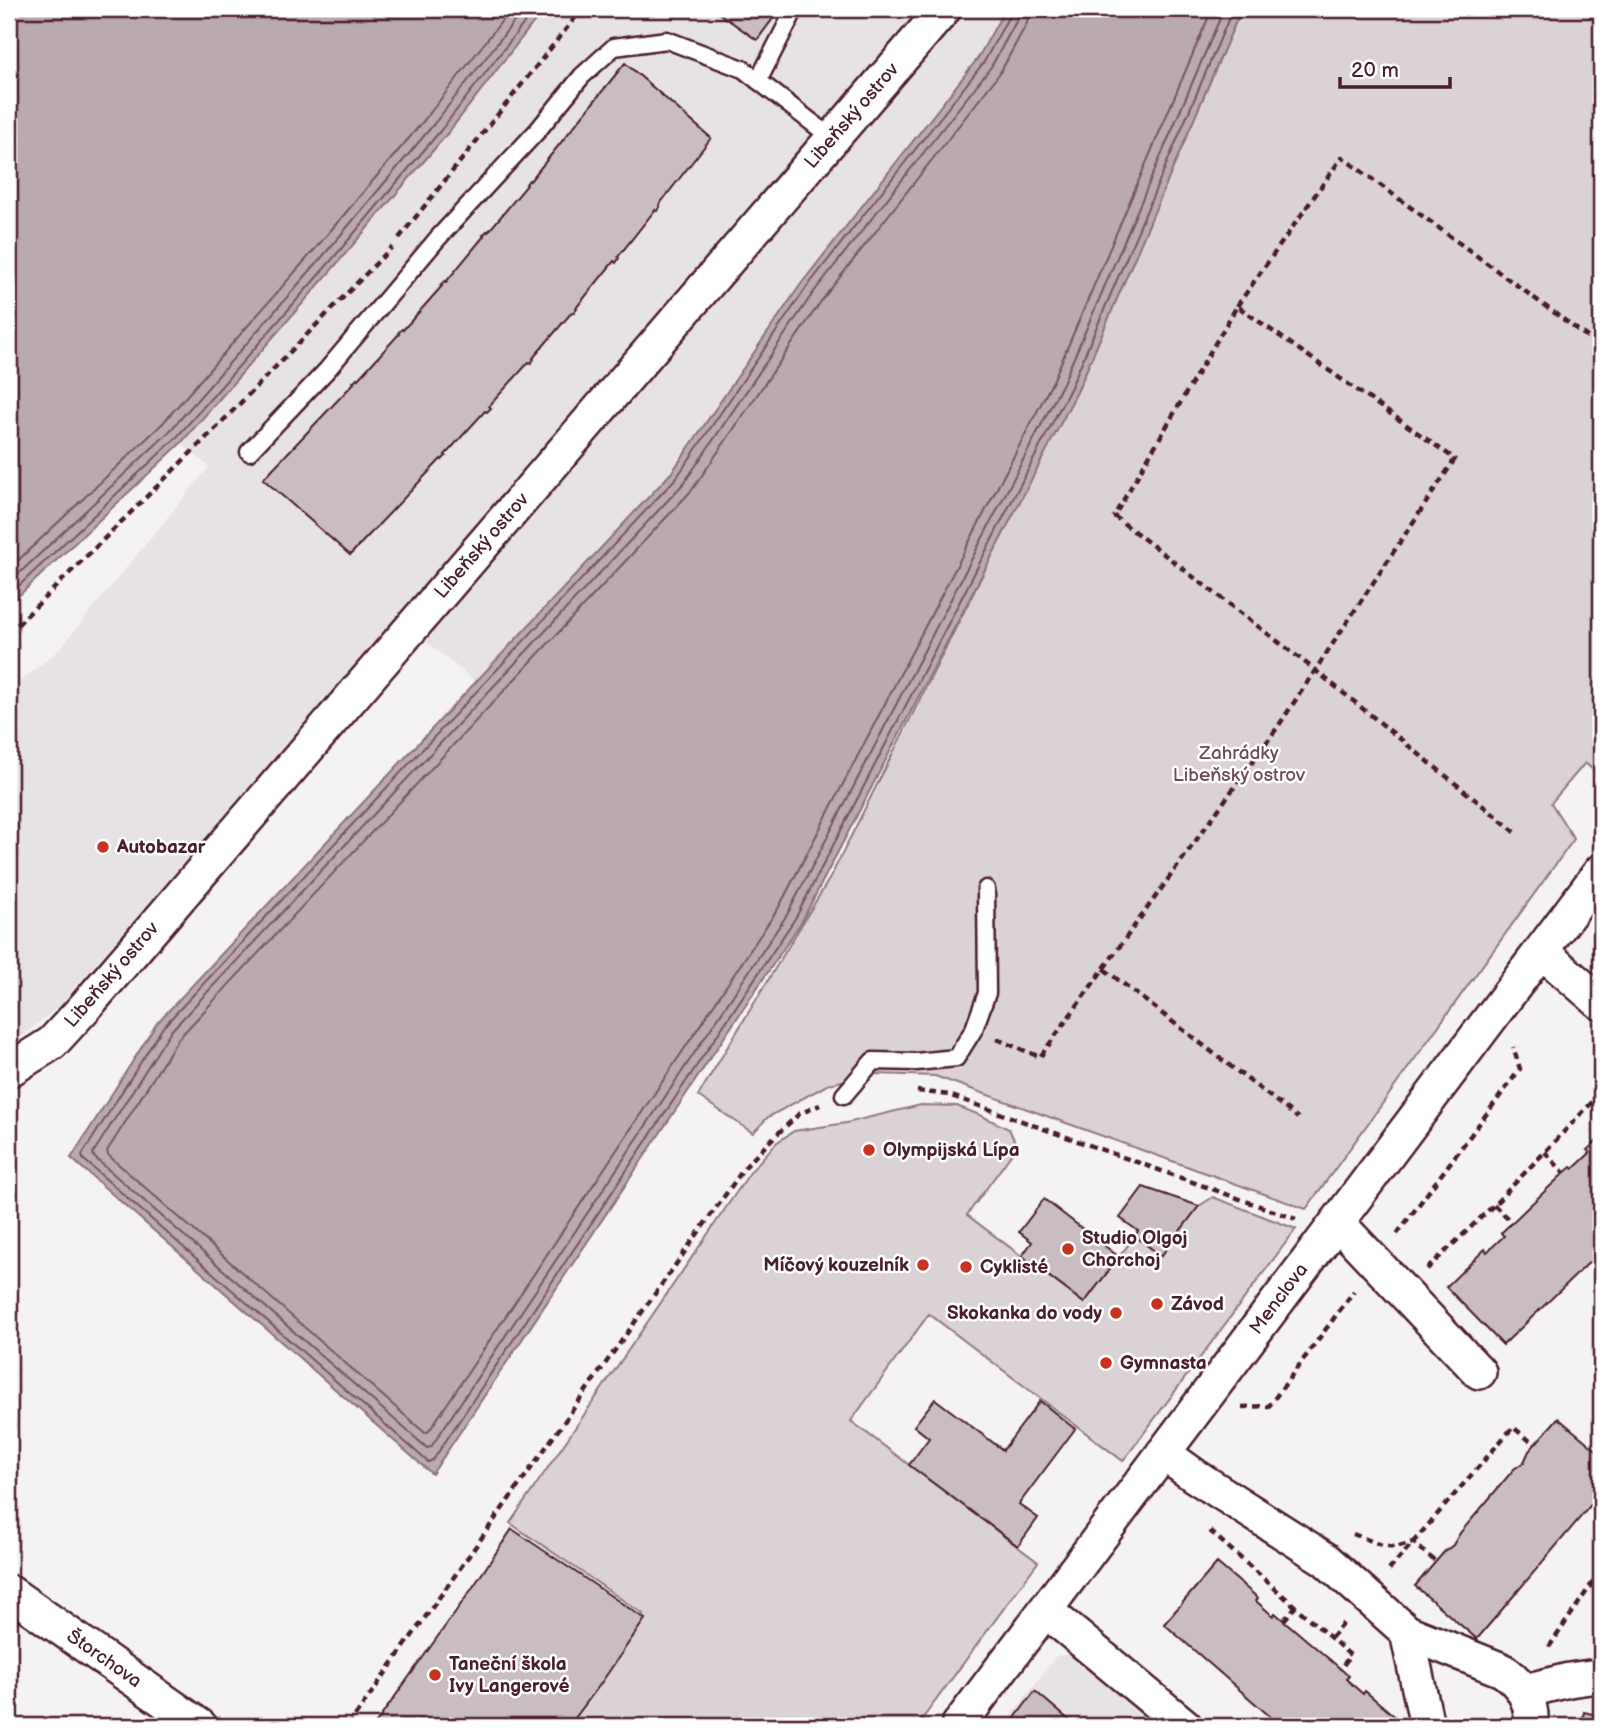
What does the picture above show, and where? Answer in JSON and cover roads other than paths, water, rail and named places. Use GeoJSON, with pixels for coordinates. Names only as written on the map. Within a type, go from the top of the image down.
{"type":"FeatureCollection","features":[{"type":"Feature","properties":{"kind":"street","name":"Libeňský ostrov"},"geometry":{"type":"LineString","coordinates":[[9,1070],[52,1043],[85,1007],[944,9]]}},
{"type":"Feature","properties":{"kind":"street","name":"Menclova"},"geometry":{"type":"LineString","coordinates":[[958,1726],[1601,871]]}},
{"type":"Feature","properties":{"kind":"street"},"geometry":{"type":"LineString","coordinates":[[1541,951],[1601,1003]]}},
{"type":"Feature","properties":{"kind":"street"},"geometry":{"type":"LineString","coordinates":[[1333,1227],[1375,1263],[1479,1372]]}},
{"type":"Feature","properties":{"kind":"street"},"geometry":{"type":"LineString","coordinates":[[1163,1453],[1325,1559],[1407,1632],[1502,1670],[1520,1685],[1530,1707],[1531,1726]]}},
{"type":"Feature","properties":{"kind":"street","name":"Štorchova"},"geometry":{"type":"LineString","coordinates":[[9,1592],[200,1726]]}},
{"type":"Feature","properties":{"kind":"street"},"geometry":{"type":"LineString","coordinates":[[1045,1610],[1185,1726]]}},
{"type":"Feature","properties":{"kind":"street"},"geometry":{"type":"LineString","coordinates":[[1407,1632],[1427,1726]]}},
{"type":"Feature","properties":{"kind":"street"},"geometry":{"type":"LineString","coordinates":[[1520,1685],[1590,1677]]}},
{"type":"Feature","properties":{"kind":"lane"},"geometry":{"type":"LineString","coordinates":[[758,81],[795,9]]}},
{"type":"Feature","properties":{"kind":"lane"},"geometry":{"type":"LineString","coordinates":[[249,452],[327,370],[438,238],[538,130],[582,76],[614,47],[667,40],[743,69],[832,138]]}},
{"type":"Feature","properties":{"kind":"lane"},"geometry":{"type":"LineString","coordinates":[[844,1095],[873,1061],[916,1062],[956,1058],[974,1029],[987,993],[986,889]]}},
{"type":"Feature","properties":{"kind":"water"},"geometry":{"type":"Polygon","coordinates":[[[9,9],[544,9],[447,134],[181,443],[9,605],[9,9]]]}},
{"type":"Feature","properties":{"kind":"water"},"geometry":{"type":"Polygon","coordinates":[[[1005,9],[1243,9],[1078,390],[802,921],[432,1474],[71,1158],[157,1023],[672,472],[801,284],[978,58],[1005,9]]]}},
{"type":"Feature","properties":{"kind":"place","name":"Autobazar"},"geometry":{"type":"Point","coordinates":[103,847]}},
{"type":"Feature","properties":{"kind":"place","name":"Olympijská Lípa"},"geometry":{"type":"Point","coordinates":[869,1150]}},
{"type":"Feature","properties":{"kind":"place","name":"Studio Olgoj Chorchoj"},"geometry":{"type":"Point","coordinates":[1068,1249]}},
{"type":"Feature","properties":{"kind":"place","name":"Míčový kouzelník"},"geometry":{"type":"Point","coordinates":[923,1265]}},
{"type":"Feature","properties":{"kind":"place","name":"Cyklisté"},"geometry":{"type":"Point","coordinates":[966,1267]}},
{"type":"Feature","properties":{"kind":"place","name":"Závod"},"geometry":{"type":"Point","coordinates":[1157,1304]}},
{"type":"Feature","properties":{"kind":"place","name":"Skokanka do vody"},"geometry":{"type":"Point","coordinates":[1116,1313]}},
{"type":"Feature","properties":{"kind":"place","name":"Gymnasta"},"geometry":{"type":"Point","coordinates":[1106,1363]}},
{"type":"Feature","properties":{"kind":"place","name":"Taneční škola Ivy Langerové"},"geometry":{"type":"Point","coordinates":[435,1675]}},
{"type":"Feature","properties":{"kind":"park label","name":"Zahrádky Libeňský ostrov"},"geometry":{"type":"Point","coordinates":[1239,764]}}]}
